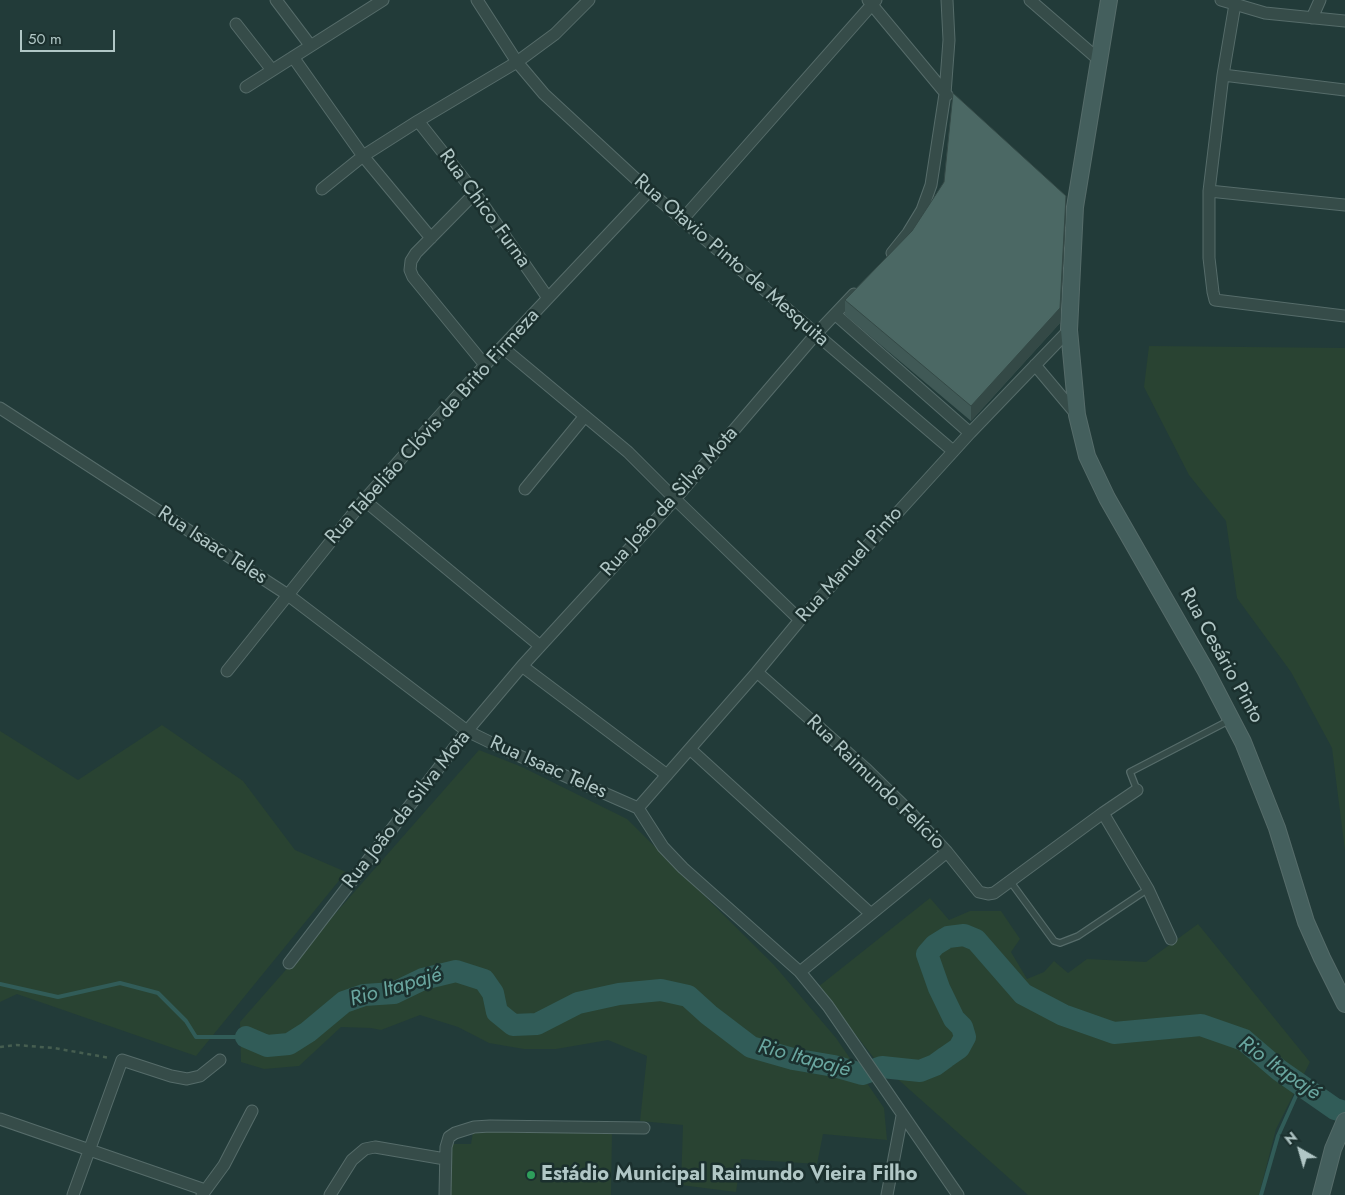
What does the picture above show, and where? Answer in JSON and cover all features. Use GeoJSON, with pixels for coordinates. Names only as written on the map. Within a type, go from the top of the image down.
{"type":"FeatureCollection","features":[{"type":"Feature","properties":{"kind":"street"},"geometry":{"type":"LineString","coordinates":[[276,0],[310,45]]}},
{"type":"Feature","properties":{"kind":"street"},"geometry":{"type":"LineString","coordinates":[[246,86],[383,0]]}},
{"type":"Feature","properties":{"kind":"street","name":"Rua Otavio Pinto de Mesquita"},"geometry":{"type":"LineString","coordinates":[[477,0],[518,62],[544,94],[648,191],[954,451]]}},
{"type":"Feature","properties":{"kind":"street"},"geometry":{"type":"LineString","coordinates":[[322,189],[363,156],[518,62],[555,34],[590,0]]}},
{"type":"Feature","properties":{"kind":"street"},"geometry":{"type":"LineString","coordinates":[[885,262],[908,233],[922,210],[931,185],[949,97],[947,0]]}},
{"type":"Feature","properties":{"kind":"street"},"geometry":{"type":"LineString","coordinates":[[1030,0],[1098,59]]}},
{"type":"Feature","properties":{"kind":"street","name":"Rua Cesário Pinto"},"geometry":{"type":"LineString","coordinates":[[1109,0],[1072,204],[1069,330],[1077,414],[1087,456],[1108,498],[1206,671],[1243,742],[1277,828],[1306,922],[1345,1004]]}},
{"type":"Feature","properties":{"kind":"street"},"geometry":{"type":"LineString","coordinates":[[1221,0],[1265,13],[1345,21]]}},
{"type":"Feature","properties":{"kind":"street"},"geometry":{"type":"LineString","coordinates":[[1312,18],[1320,0]]}},
{"type":"Feature","properties":{"kind":"street"},"geometry":{"type":"LineString","coordinates":[[682,220],[872,1],[949,97]]}},
{"type":"Feature","properties":{"kind":"street"},"geometry":{"type":"LineString","coordinates":[[1235,4],[1223,75],[1209,191],[1209,258],[1212,292],[1215,300],[1345,316]]}},
{"type":"Feature","properties":{"kind":"street"},"geometry":{"type":"LineString","coordinates":[[236,24],[272,70]]}},
{"type":"Feature","properties":{"kind":"street"},"geometry":{"type":"LineString","coordinates":[[293,57],[363,156],[431,238]]}},
{"type":"Feature","properties":{"kind":"street"},"geometry":{"type":"LineString","coordinates":[[1223,75],[1345,90]]}},
{"type":"Feature","properties":{"kind":"street","name":"Rua Chico Furna"},"geometry":{"type":"LineString","coordinates":[[418,121],[475,193],[548,298]]}},
{"type":"Feature","properties":{"kind":"street","name":"Rua Tabelião Clóvis de Brito Firmeza"},"geometry":{"type":"LineString","coordinates":[[228,671],[364,500],[485,365],[648,191]]}},
{"type":"Feature","properties":{"kind":"street"},"geometry":{"type":"LineString","coordinates":[[1209,191],[1345,205]]}},
{"type":"Feature","properties":{"kind":"street"},"geometry":{"type":"LineString","coordinates":[[475,193],[416,253],[410,261],[410,270],[413,278],[485,365]]}},
{"type":"Feature","properties":{"kind":"street","name":"Rua João da Silva Mota"},"geometry":{"type":"LineString","coordinates":[[289,964],[467,731],[540,645],[675,500],[816,334],[860,288]]}},
{"type":"Feature","properties":{"kind":"street","name":"Rua Otavio Pinto de Mesquita"},"geometry":{"type":"LineString","coordinates":[[835,314],[970,433]]}},
{"type":"Feature","properties":{"kind":"street","name":"Rua Manuel Pinto"},"geometry":{"type":"LineString","coordinates":[[638,808],[800,620],[970,433],[1069,330]]}},
{"type":"Feature","properties":{"kind":"street"},"geometry":{"type":"LineString","coordinates":[[502,347],[628,452],[800,620]]}},
{"type":"Feature","properties":{"kind":"street"},"geometry":{"type":"LineString","coordinates":[[1035,365],[1077,414]]}},
{"type":"Feature","properties":{"kind":"street","name":"Rua Isaac Teles"},"geometry":{"type":"LineString","coordinates":[[0,408],[288,596],[443,715],[467,731],[638,808]]}},
{"type":"Feature","properties":{"kind":"street"},"geometry":{"type":"LineString","coordinates":[[525,489],[585,416]]}},
{"type":"Feature","properties":{"kind":"street"},"geometry":{"type":"LineString","coordinates":[[364,500],[540,645]]}},
{"type":"Feature","properties":{"kind":"street"},"geometry":{"type":"LineString","coordinates":[[522,666],[667,775]]}},
{"type":"Feature","properties":{"kind":"street","name":"Rua Raimundo Felício"},"geometry":{"type":"LineString","coordinates":[[757,672],[865,768],[910,812],[947,852],[979,892],[988,894],[994,892],[1103,812],[1137,790]]}},
{"type":"Feature","properties":{"kind":"street"},"geometry":{"type":"LineString","coordinates":[[690,749],[871,914]]}},
{"type":"Feature","properties":{"kind":"street"},"geometry":{"type":"LineString","coordinates":[[638,808],[663,847],[683,868],[800,972],[828,1006],[958,1195]]}},
{"type":"Feature","properties":{"kind":"street"},"geometry":{"type":"LineString","coordinates":[[1103,812],[1148,889],[1172,939]]}},
{"type":"Feature","properties":{"kind":"street"},"geometry":{"type":"LineString","coordinates":[[800,972],[947,852]]}},
{"type":"Feature","properties":{"kind":"street"},"geometry":{"type":"LineString","coordinates":[[73,1195],[122,1060],[171,1076],[187,1079],[200,1076],[220,1060]]}},
{"type":"Feature","properties":{"kind":"street"},"geometry":{"type":"LineString","coordinates":[[0,1119],[90,1149],[204,1192],[224,1165],[252,1111]]}},
{"type":"Feature","properties":{"kind":"street"},"geometry":{"type":"LineString","coordinates":[[887,1195],[902,1116]]}},
{"type":"Feature","properties":{"kind":"street"},"geometry":{"type":"LineString","coordinates":[[1321,1195],[1333,1149],[1343,1124]]}},
{"type":"Feature","properties":{"kind":"street"},"geometry":{"type":"LineString","coordinates":[[445,1195],[446,1147],[449,1138],[455,1132],[490,1126],[644,1128]]}},
{"type":"Feature","properties":{"kind":"street"},"geometry":{"type":"LineString","coordinates":[[330,1195],[352,1160],[365,1149],[375,1147],[445,1158]]}},
{"type":"Feature","properties":{"kind":"lane"},"geometry":{"type":"LineString","coordinates":[[1137,790],[1130,772],[1232,720]]}},
{"type":"Feature","properties":{"kind":"lane"},"geometry":{"type":"LineString","coordinates":[[1010,880],[1054,941],[1060,943],[1078,936],[1148,889]]}},
{"type":"Feature","properties":{"kind":"path"},"geometry":{"type":"LineString","coordinates":[[0,1047],[16,1045],[44,1047],[122,1060]]}},
{"type":"Feature","properties":{"kind":"green space"},"geometry":{"type":"Polygon","coordinates":[[[1149,346],[1345,348],[1345,851],[1332,748],[1291,672],[1237,598],[1226,521],[1189,475],[1144,387],[1149,346]]]}},
{"type":"Feature","properties":{"kind":"green space"},"geometry":{"type":"Polygon","coordinates":[[[162,725],[243,781],[295,850],[346,872],[196,1056],[17,994],[0,1002],[0,731],[78,780],[162,725]]]}},
{"type":"Feature","properties":{"kind":"green space"},"geometry":{"type":"Polygon","coordinates":[[[479,750],[522,767],[627,819],[774,965],[836,1038],[884,1108],[887,1140],[823,1134],[817,1164],[741,1159],[736,1192],[681,1185],[683,1125],[640,1121],[647,1056],[608,1040],[556,1049],[524,1049],[489,1043],[458,1027],[420,1015],[381,1030],[341,1027],[299,1066],[264,1069],[241,1062],[240,1022],[479,750]]]}},
{"type":"Feature","properties":{"kind":"green space"},"geometry":{"type":"Polygon","coordinates":[[[930,898],[949,920],[970,911],[1001,911],[1020,939],[1011,952],[1027,979],[1044,972],[1054,961],[1068,973],[1087,959],[1146,962],[1198,924],[1310,1062],[1276,1129],[1259,1195],[1028,1195],[874,1058],[818,987],[930,898]]]}},
{"type":"Feature","properties":{"kind":"green space","name":"Estádio Municipal Raimundo Vieira Filho"},"geometry":{"type":"Polygon","coordinates":[[[612,1131],[611,1195],[450,1195],[451,1144],[471,1144],[473,1132],[612,1131]]]}},
{"type":"Feature","properties":{"kind":"building"},"geometry":{"type":"Polygon","coordinates":[[[953,93],[1066,196],[1060,308],[971,406],[845,300],[912,231],[944,182],[953,93]]]}},
{"type":"Feature","properties":{"kind":"waterway","name":"Rio Itapajé"},"geometry":{"type":"LineString","coordinates":[[246,1037],[267,1046],[289,1044],[308,1032],[344,1002],[364,995],[394,993],[423,979],[456,971],[484,980],[493,993],[497,1012],[513,1025],[537,1024],[578,1003],[619,994],[661,990],[688,996],[709,1015],[751,1047],[793,1059],[834,1066],[862,1074],[882,1067],[920,1071],[935,1065],[959,1048],[965,1037],[962,1027],[954,1019],[939,988],[927,954],[935,945],[948,937],[964,935],[976,940],[1023,994],[1063,1015],[1114,1033],[1201,1025],[1244,1040],[1279,1070],[1335,1109],[1345,1112]]}},
{"type":"Feature","properties":{"kind":"waterway","name":"Rio Itapajé"},"geometry":{"type":"LineString","coordinates":[[0,984],[58,997],[120,983],[158,993],[186,1021],[196,1037],[246,1037]]}},
{"type":"Feature","properties":{"kind":"waterway"},"geometry":{"type":"LineString","coordinates":[[1261,1195],[1278,1136],[1300,1087],[1335,1109]]}},
{"type":"Feature","properties":{"kind":"place","name":"Estádio Municipal Raimundo Vieira Filho"},"geometry":{"type":"Point","coordinates":[531,1175]}}]}
